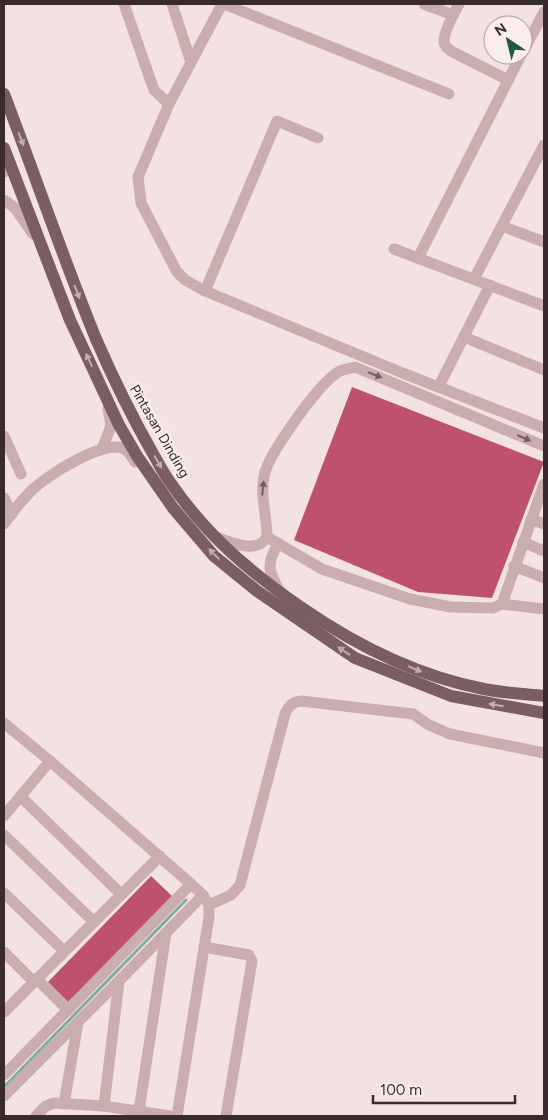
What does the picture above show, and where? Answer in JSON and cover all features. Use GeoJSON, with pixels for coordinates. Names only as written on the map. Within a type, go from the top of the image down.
{"type":"FeatureCollection","features":[{"type":"Feature","properties":{"kind":"main road","name":"Pintasan Dinding"},"geometry":{"type":"LineString","coordinates":[[4,94],[78,295],[113,378],[133,419],[170,482],[215,537],[238,560],[282,594],[334,630],[372,650],[426,673],[484,689],[544,696]]}},
{"type":"Feature","properties":{"kind":"main road","name":"Pintasan Dinding"},"geometry":{"type":"LineString","coordinates":[[4,148],[70,320],[119,425],[137,456],[173,508],[214,556],[257,591],[355,658],[452,696],[544,713]]}},
{"type":"Feature","properties":{"kind":"street"},"geometry":{"type":"LineString","coordinates":[[124,4],[154,90],[169,104]]}},
{"type":"Feature","properties":{"kind":"street"},"geometry":{"type":"LineString","coordinates":[[172,4],[191,62]]}},
{"type":"Feature","properties":{"kind":"street"},"geometry":{"type":"LineString","coordinates":[[449,94],[222,4],[169,104],[138,177],[141,203],[177,272],[185,280],[205,291],[405,374],[544,428]]}},
{"type":"Feature","properties":{"kind":"street"},"geometry":{"type":"LineString","coordinates":[[424,4],[453,15]]}},
{"type":"Feature","properties":{"kind":"street"},"geometry":{"type":"LineString","coordinates":[[459,4],[444,40],[447,48],[508,80]]}},
{"type":"Feature","properties":{"kind":"street"},"geometry":{"type":"LineString","coordinates":[[533,34],[544,14]]}},
{"type":"Feature","properties":{"kind":"street"},"geometry":{"type":"LineString","coordinates":[[418,258],[516,65]]}},
{"type":"Feature","properties":{"kind":"street"},"geometry":{"type":"LineString","coordinates":[[205,291],[277,121],[318,138]]}},
{"type":"Feature","properties":{"kind":"street"},"geometry":{"type":"LineString","coordinates":[[474,279],[544,145]]}},
{"type":"Feature","properties":{"kind":"street"},"geometry":{"type":"LineString","coordinates":[[4,164],[4,172]]}},
{"type":"Feature","properties":{"kind":"street"},"geometry":{"type":"LineString","coordinates":[[4,200],[15,208],[29,226],[49,264]]}},
{"type":"Feature","properties":{"kind":"street"},"geometry":{"type":"LineString","coordinates":[[502,226],[544,242]]}},
{"type":"Feature","properties":{"kind":"street"},"geometry":{"type":"LineString","coordinates":[[394,249],[544,306]]}},
{"type":"Feature","properties":{"kind":"street"},"geometry":{"type":"LineString","coordinates":[[439,386],[490,285]]}},
{"type":"Feature","properties":{"kind":"street"},"geometry":{"type":"LineString","coordinates":[[464,337],[544,370]]}},
{"type":"Feature","properties":{"kind":"street"},"geometry":{"type":"LineString","coordinates":[[215,537],[251,547],[264,542],[267,537],[262,493],[265,472],[274,454],[312,397],[340,371],[355,367],[544,446]]}},
{"type":"Feature","properties":{"kind":"street"},"geometry":{"type":"LineString","coordinates":[[400,386],[405,374]]}},
{"type":"Feature","properties":{"kind":"street"},"geometry":{"type":"LineString","coordinates":[[102,449],[111,426],[105,392]]}},
{"type":"Feature","properties":{"kind":"street"},"geometry":{"type":"LineString","coordinates":[[4,436],[21,474]]}},
{"type":"Feature","properties":{"kind":"street"},"geometry":{"type":"LineString","coordinates":[[4,524],[30,492],[52,474],[102,449],[117,448],[125,450],[151,485],[173,508]]}},
{"type":"Feature","properties":{"kind":"street"},"geometry":{"type":"LineString","coordinates":[[502,604],[514,566],[542,496],[544,484]]}},
{"type":"Feature","properties":{"kind":"street"},"geometry":{"type":"LineString","coordinates":[[4,498],[12,514]]}},
{"type":"Feature","properties":{"kind":"street"},"geometry":{"type":"LineString","coordinates":[[532,519],[544,524]]}},
{"type":"Feature","properties":{"kind":"street"},"geometry":{"type":"LineString","coordinates":[[267,537],[322,569],[410,599],[451,607],[493,608],[502,604],[544,609]]}},
{"type":"Feature","properties":{"kind":"street"},"geometry":{"type":"LineString","coordinates":[[523,542],[544,551]]}},
{"type":"Feature","properties":{"kind":"street"},"geometry":{"type":"LineString","coordinates":[[278,543],[270,558],[269,566],[271,574],[282,594]]}},
{"type":"Feature","properties":{"kind":"street"},"geometry":{"type":"LineString","coordinates":[[514,566],[544,578]]}},
{"type":"Feature","properties":{"kind":"street"},"geometry":{"type":"LineString","coordinates":[[4,1096],[166,933],[206,900],[232,895],[240,885],[284,714],[294,702],[302,701],[413,714],[429,725],[450,734],[544,753]]}},
{"type":"Feature","properties":{"kind":"street"},"geometry":{"type":"LineString","coordinates":[[4,723],[160,856],[206,900],[210,910],[177,1116]]}},
{"type":"Feature","properties":{"kind":"street"},"geometry":{"type":"LineString","coordinates":[[4,816],[50,761]]}},
{"type":"Feature","properties":{"kind":"street"},"geometry":{"type":"LineString","coordinates":[[20,796],[121,894]]}},
{"type":"Feature","properties":{"kind":"street"},"geometry":{"type":"LineString","coordinates":[[4,835],[93,922]]}},
{"type":"Feature","properties":{"kind":"street"},"geometry":{"type":"LineString","coordinates":[[4,1010],[160,856]]}},
{"type":"Feature","properties":{"kind":"street"},"geometry":{"type":"LineString","coordinates":[[4,1075],[191,884]]}},
{"type":"Feature","properties":{"kind":"street"},"geometry":{"type":"LineString","coordinates":[[4,893],[64,951]]}},
{"type":"Feature","properties":{"kind":"street"},"geometry":{"type":"LineString","coordinates":[[140,1111],[166,933]]}},
{"type":"Feature","properties":{"kind":"street"},"geometry":{"type":"LineString","coordinates":[[204,947],[248,955],[252,961],[226,1116]]}},
{"type":"Feature","properties":{"kind":"street"},"geometry":{"type":"LineString","coordinates":[[4,952],[68,1010]]}},
{"type":"Feature","properties":{"kind":"street"},"geometry":{"type":"LineString","coordinates":[[104,1106],[119,981]]}},
{"type":"Feature","properties":{"kind":"street"},"geometry":{"type":"LineString","coordinates":[[64,1104],[78,1022]]}},
{"type":"Feature","properties":{"kind":"street"},"geometry":{"type":"LineString","coordinates":[[36,1116],[46,1106],[54,1103],[104,1106],[170,1116]]}},
{"type":"Feature","properties":{"kind":"building"},"geometry":{"type":"Polygon","coordinates":[[[352,387],[544,462],[492,598],[418,592],[294,540],[352,387]]]}},
{"type":"Feature","properties":{"kind":"building"},"geometry":{"type":"Polygon","coordinates":[[[151,876],[172,896],[69,1003],[48,982],[151,876]]]}},
{"type":"Feature","properties":{"kind":"waterway"},"geometry":{"type":"LineString","coordinates":[[4,1087],[186,900]]}}]}
